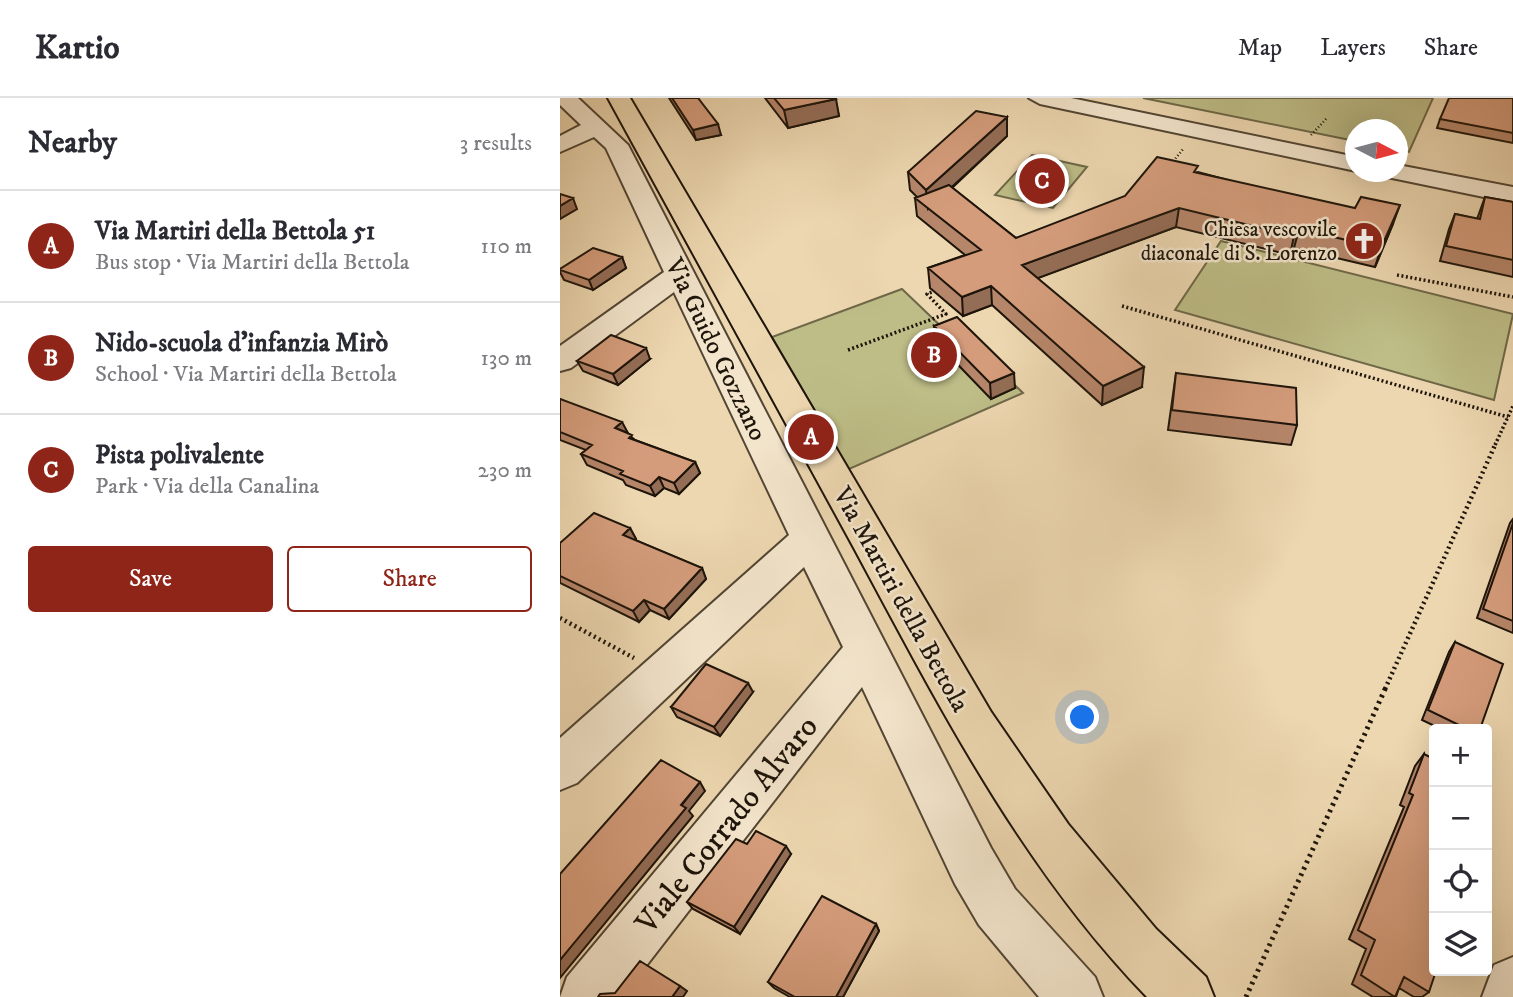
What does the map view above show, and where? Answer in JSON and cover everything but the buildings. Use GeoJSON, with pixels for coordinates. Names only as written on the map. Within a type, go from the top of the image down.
{"type":"FeatureCollection","features":[{"type":"Feature","properties":{"kind":"main road","name":"Via Martiri della Bettola"},"geometry":{"type":"LineString","coordinates":[[619,98],[988,751],[1068,868],[1116,926],[1186,997]]}},
{"type":"Feature","properties":{"kind":"street","name":"Via Guido Gozzano"},"geometry":{"type":"LineString","coordinates":[[565,98],[615,145],[681,273],[810,539]]}},
{"type":"Feature","properties":{"kind":"street"},"geometry":{"type":"LineString","coordinates":[[1053,100],[1345,162]]}},
{"type":"Feature","properties":{"kind":"street"},"geometry":{"type":"LineString","coordinates":[[560,145],[594,127]]}},
{"type":"Feature","properties":{"kind":"street"},"geometry":{"type":"LineString","coordinates":[[1408,170],[1513,195]]}},
{"type":"Feature","properties":{"kind":"street"},"geometry":{"type":"LineString","coordinates":[[560,361],[681,273]]}},
{"type":"Feature","properties":{"kind":"street"},"geometry":{"type":"LineString","coordinates":[[560,768],[810,539],[973,866],[997,907],[1075,997]]}},
{"type":"Feature","properties":{"kind":"street","name":"Viale Corrado Alvaro"},"geometry":{"type":"LineString","coordinates":[[587,997],[865,651]]}},
{"type":"Feature","properties":{"kind":"street"},"geometry":{"type":"LineString","coordinates":[[1510,997],[1513,985]]}},
{"type":"Feature","properties":{"kind":"path"},"geometry":{"type":"LineString","coordinates":[[1170,166],[1184,148]]}},
{"type":"Feature","properties":{"kind":"path"},"geometry":{"type":"LineString","coordinates":[[1397,275],[1513,298]]}},
{"type":"Feature","properties":{"kind":"path"},"geometry":{"type":"LineString","coordinates":[[848,350],[946,314],[927,294],[934,291]]}},
{"type":"Feature","properties":{"kind":"path"},"geometry":{"type":"LineString","coordinates":[[1122,306],[1508,417]]}},
{"type":"Feature","properties":{"kind":"path"},"geometry":{"type":"LineString","coordinates":[[1246,997],[1513,406]]}},
{"type":"Feature","properties":{"kind":"shaded area"},"geometry":{"type":"Polygon","coordinates":[[[1143,98],[1433,98],[1409,152],[1408,119],[1345,119],[1345,139],[1143,98]]]}},
{"type":"Feature","properties":{"kind":"shaded area"},"geometry":{"type":"Polygon","coordinates":[[[1032,155],[1087,167],[1053,208],[995,195],[1032,155]]]}},
{"type":"Feature","properties":{"kind":"shaded area"},"geometry":{"type":"Polygon","coordinates":[[[1221,241],[1513,314],[1494,400],[1175,310],[1221,241]]]}},
{"type":"Feature","properties":{"kind":"shaded area"},"geometry":{"type":"Polygon","coordinates":[[[902,289],[948,333],[958,330],[1023,393],[849,469],[772,337],[902,289]]]}},
{"type":"Feature","properties":{"kind":"place","name":"Pista polivalente"},"geometry":{"type":"Point","coordinates":[1042,181]}},
{"type":"Feature","properties":{"kind":"place","name":"Chiesa vescovile diaconale di S. Lorenzo"},"geometry":{"type":"Point","coordinates":[1364,241]}},
{"type":"Feature","properties":{"kind":"place","name":"Nido-scuola d'infanzia Mirò"},"geometry":{"type":"Point","coordinates":[934,355]}},
{"type":"Feature","properties":{"kind":"place","name":"Via Martiri della Bettola 51"},"geometry":{"type":"Point","coordinates":[811,437]}}]}
